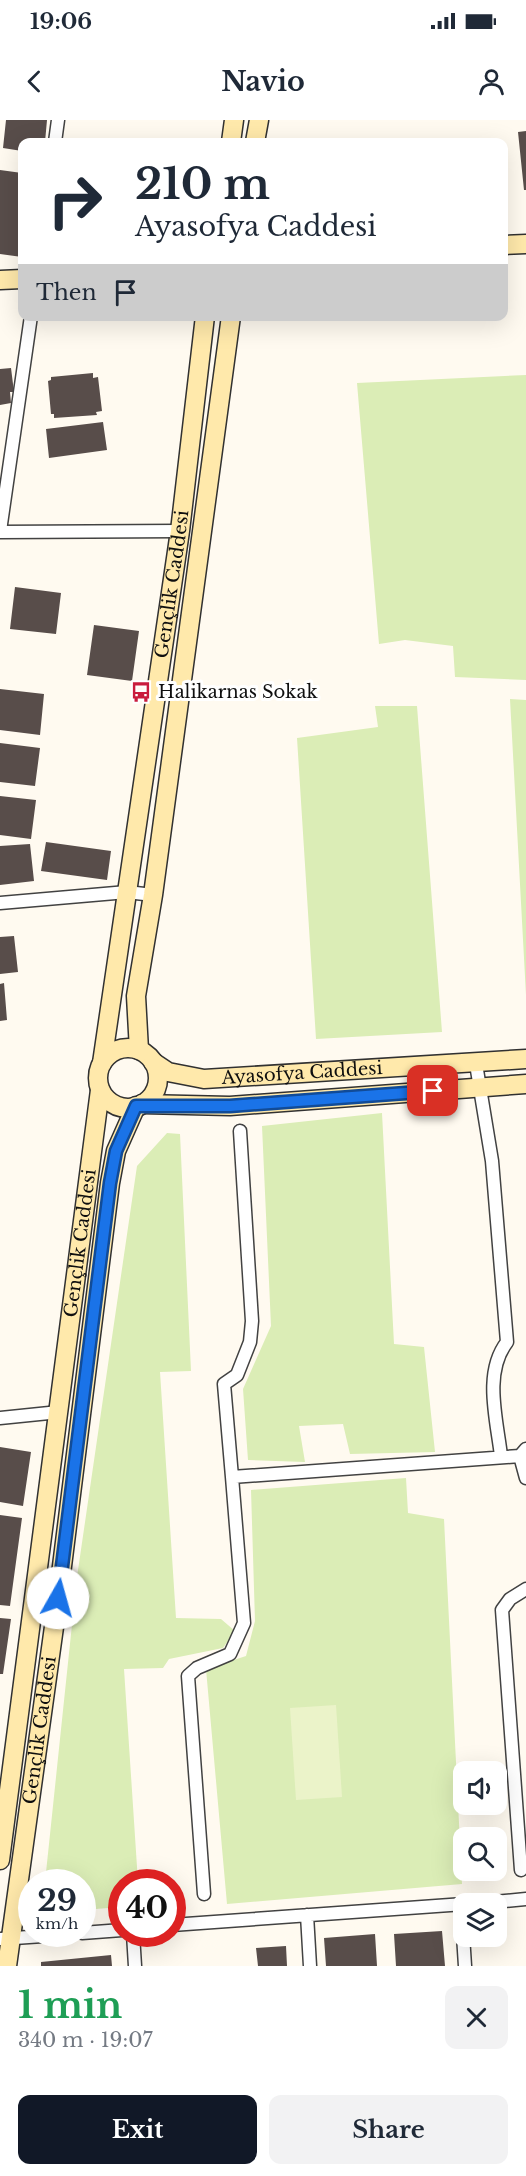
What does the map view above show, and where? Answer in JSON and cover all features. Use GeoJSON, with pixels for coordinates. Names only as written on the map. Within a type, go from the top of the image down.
{"type":"FeatureCollection","features":[{"type":"Feature","properties":{"kind":"street"},"geometry":{"type":"LineString","coordinates":[[56,138],[58,120]]}},
{"type":"Feature","properties":{"kind":"street"},"geometry":{"type":"LineString","coordinates":[[232,138],[234,120]]}},
{"type":"Feature","properties":{"kind":"street"},"geometry":{"type":"LineString","coordinates":[[256,138],[259,120]]}},
{"type":"Feature","properties":{"kind":"street"},"geometry":{"type":"LineString","coordinates":[[508,245],[526,244]]}},
{"type":"Feature","properties":{"kind":"street"},"geometry":{"type":"LineString","coordinates":[[0,280],[18,279]]}},
{"type":"Feature","properties":{"kind":"street"},"geometry":{"type":"LineString","coordinates":[[30,321],[0,532],[180,531]]}},
{"type":"Feature","properties":{"kind":"street","name":"Gençlik Caddesi"},"geometry":{"type":"LineString","coordinates":[[102,1062],[180,531],[204,321]]}},
{"type":"Feature","properties":{"kind":"street","name":"Gençlik Caddesi"},"geometry":{"type":"LineString","coordinates":[[139,1050],[136,996],[153,895],[230,321]]}},
{"type":"Feature","properties":{"kind":"street"},"geometry":{"type":"LineString","coordinates":[[0,903],[128,892],[153,895]]}},
{"type":"Feature","properties":{"kind":"street"},"geometry":{"type":"LineString","coordinates":[[118,1050],[139,1050],[153,1062],[157,1071],[155,1090],[139,1105],[123,1107],[114,1104],[100,1090],[99,1071],[102,1062],[118,1050]]}},
{"type":"Feature","properties":{"kind":"street","name":"Ayasofya Caddesi"},"geometry":{"type":"LineString","coordinates":[[153,1062],[168,1072],[204,1079],[476,1064],[526,1059]]}},
{"type":"Feature","properties":{"kind":"street"},"geometry":{"type":"LineString","coordinates":[[476,1064],[478,1088],[492,1161],[507,1342],[497,1355],[493,1384],[501,1456]]}},
{"type":"Feature","properties":{"kind":"street","name":"Ayasofya Caddesi"},"geometry":{"type":"LineString","coordinates":[[139,1105],[230,1106],[526,1084]]}},
{"type":"Feature","properties":{"kind":"street","name":"Gençlik Caddesi"},"geometry":{"type":"LineString","coordinates":[[0,1860],[100,1090]]}},
{"type":"Feature","properties":{"kind":"street","name":"Gençlik Caddesi"},"geometry":{"type":"LineString","coordinates":[[7,1966],[5,1939],[58,1598],[110,1183],[116,1151],[139,1105]]}},
{"type":"Feature","properties":{"kind":"street"},"geometry":{"type":"LineString","coordinates":[[204,1894],[188,1676],[196,1668],[230,1654],[244,1623],[224,1384],[237,1376],[250,1342],[252,1321],[240,1131]]}},
{"type":"Feature","properties":{"kind":"street"},"geometry":{"type":"LineString","coordinates":[[0,1418],[59,1412]]}},
{"type":"Feature","properties":{"kind":"street"},"geometry":{"type":"LineString","coordinates":[[232,1477],[523,1453],[526,1478]]}},
{"type":"Feature","properties":{"kind":"street"},"geometry":{"type":"LineString","coordinates":[[521,1870],[502,1610],[510,1599],[526,1589]]}},
{"type":"Feature","properties":{"kind":"street"},"geometry":{"type":"LineString","coordinates":[[507,1901],[526,1899]]}},
{"type":"Feature","properties":{"kind":"street"},"geometry":{"type":"LineString","coordinates":[[186,1925],[453,1905]]}},
{"type":"Feature","properties":{"kind":"street"},"geometry":{"type":"LineString","coordinates":[[307,1915],[310,1966]]}},
{"type":"Feature","properties":{"kind":"street"},"geometry":{"type":"LineString","coordinates":[[134,1947],[135,1966]]}},
{"type":"Feature","properties":{"kind":"street"},"geometry":{"type":"LineString","coordinates":[[465,1947],[465,1966]]}},
{"type":"Feature","properties":{"kind":"green space"},"geometry":{"type":"Polygon","coordinates":[[[526,375],[526,680],[455,677],[453,646],[405,640],[379,644],[357,383],[526,375]]]}},
{"type":"Feature","properties":{"kind":"green space"},"geometry":{"type":"Polygon","coordinates":[[[510,699],[526,700],[526,995],[510,699]]]}},
{"type":"Feature","properties":{"kind":"green space"},"geometry":{"type":"Polygon","coordinates":[[[375,706],[417,706],[442,1032],[316,1039],[297,738],[378,727],[375,706]]]}},
{"type":"Feature","properties":{"kind":"green space"},"geometry":{"type":"Polygon","coordinates":[[[382,1113],[394,1344],[424,1347],[435,1452],[350,1454],[343,1424],[299,1426],[305,1462],[248,1460],[243,1389],[271,1326],[262,1126],[382,1113]]]}},
{"type":"Feature","properties":{"kind":"green space"},"geometry":{"type":"Polygon","coordinates":[[[167,1133],[180,1134],[191,1371],[160,1372],[176,1618],[221,1619],[235,1631],[223,1648],[169,1659],[163,1668],[124,1669],[137,1869],[108,1869],[108,1908],[96,1909],[96,1869],[46,1869],[77,1577],[137,1166],[167,1133]]]}},
{"type":"Feature","properties":{"kind":"green space"},"geometry":{"type":"Polygon","coordinates":[[[406,1478],[408,1513],[444,1519],[456,1761],[453,1761],[453,1815],[459,1815],[459,1827],[453,1827],[453,1881],[462,1881],[462,1884],[227,1904],[206,1669],[246,1656],[255,1621],[251,1490],[406,1478]]]}},
{"type":"Feature","properties":{"kind":"green space"},"geometry":{"type":"Polygon","coordinates":[[[336,1705],[342,1797],[296,1800],[290,1708],[336,1705]]]}},
{"type":"Feature","properties":{"kind":"building"},"geometry":{"type":"Polygon","coordinates":[[[6,120],[47,120],[45,138],[18,138],[18,150],[3,148],[6,120]]]}},
{"type":"Feature","properties":{"kind":"building"},"geometry":{"type":"Polygon","coordinates":[[[526,131],[526,190],[524,190],[518,132],[526,131]]]}},
{"type":"Feature","properties":{"kind":"building"},"geometry":{"type":"Polygon","coordinates":[[[0,170],[18,172],[18,256],[0,254],[0,170]]]}},
{"type":"Feature","properties":{"kind":"building"},"geometry":{"type":"Polygon","coordinates":[[[11,368],[14,392],[10,392],[11,403],[0,405],[0,369],[11,368]]]}},
{"type":"Feature","properties":{"kind":"building"},"geometry":{"type":"Polygon","coordinates":[[[93,373],[93,378],[98,377],[102,411],[96,412],[97,415],[54,418],[54,414],[51,414],[48,381],[51,377],[93,373]]]}},
{"type":"Feature","properties":{"kind":"building"},"geometry":{"type":"Polygon","coordinates":[[[103,422],[107,450],[49,458],[46,429],[103,422]]]}},
{"type":"Feature","properties":{"kind":"building"},"geometry":{"type":"Polygon","coordinates":[[[15,587],[61,593],[56,634],[10,629],[15,587]]]}},
{"type":"Feature","properties":{"kind":"building"},"geometry":{"type":"Polygon","coordinates":[[[94,625],[139,631],[132,681],[87,675],[94,625]]]}},
{"type":"Feature","properties":{"kind":"building"},"geometry":{"type":"Polygon","coordinates":[[[0,689],[44,694],[40,735],[0,730],[0,689]]]}},
{"type":"Feature","properties":{"kind":"building"},"geometry":{"type":"Polygon","coordinates":[[[0,743],[40,748],[35,786],[0,782],[0,743]]]}},
{"type":"Feature","properties":{"kind":"building"},"geometry":{"type":"Polygon","coordinates":[[[0,796],[36,800],[31,839],[0,835],[0,796]]]}},
{"type":"Feature","properties":{"kind":"building"},"geometry":{"type":"Polygon","coordinates":[[[46,842],[111,851],[107,880],[41,871],[46,842]]]}},
{"type":"Feature","properties":{"kind":"building"},"geometry":{"type":"Polygon","coordinates":[[[30,844],[34,881],[0,885],[0,846],[30,844]]]}},
{"type":"Feature","properties":{"kind":"building"},"geometry":{"type":"Polygon","coordinates":[[[14,936],[18,972],[0,974],[0,937],[14,936]]]}},
{"type":"Feature","properties":{"kind":"building"},"geometry":{"type":"Polygon","coordinates":[[[4,983],[7,1020],[0,1021],[0,984],[4,983]]]}},
{"type":"Feature","properties":{"kind":"building"},"geometry":{"type":"Polygon","coordinates":[[[0,1447],[31,1452],[23,1506],[0,1502],[0,1447]]]}},
{"type":"Feature","properties":{"kind":"building"},"geometry":{"type":"Polygon","coordinates":[[[0,1515],[22,1518],[10,1606],[0,1605],[0,1515]]]}},
{"type":"Feature","properties":{"kind":"building"},"geometry":{"type":"Polygon","coordinates":[[[0,1618],[11,1619],[3,1674],[0,1674],[0,1618]]]}},
{"type":"Feature","properties":{"kind":"building"},"geometry":{"type":"Polygon","coordinates":[[[442,1931],[445,1966],[396,1966],[394,1934],[442,1931]]]}},
{"type":"Feature","properties":{"kind":"building"},"geometry":{"type":"Polygon","coordinates":[[[375,1934],[377,1966],[326,1966],[324,1938],[375,1934]]]}},
{"type":"Feature","properties":{"kind":"building"},"geometry":{"type":"Polygon","coordinates":[[[286,1946],[287,1966],[258,1966],[256,1948],[286,1946]]]}},
{"type":"Feature","properties":{"kind":"building"},"geometry":{"type":"Polygon","coordinates":[[[111,1955],[112,1966],[41,1966],[41,1962],[111,1955]]]}},
{"type":"Feature","properties":{"kind":"place","name":"Halikarnas Sokak"},"geometry":{"type":"Point","coordinates":[141,692]}},
{"type":"Feature","properties":{"kind":"route"},"geometry":{"type":"LineString","coordinates":[[58,1598],[110,1183],[116,1151],[128,1129],[136,1106],[142,1104],[230,1106],[433,1091]]}}]}
